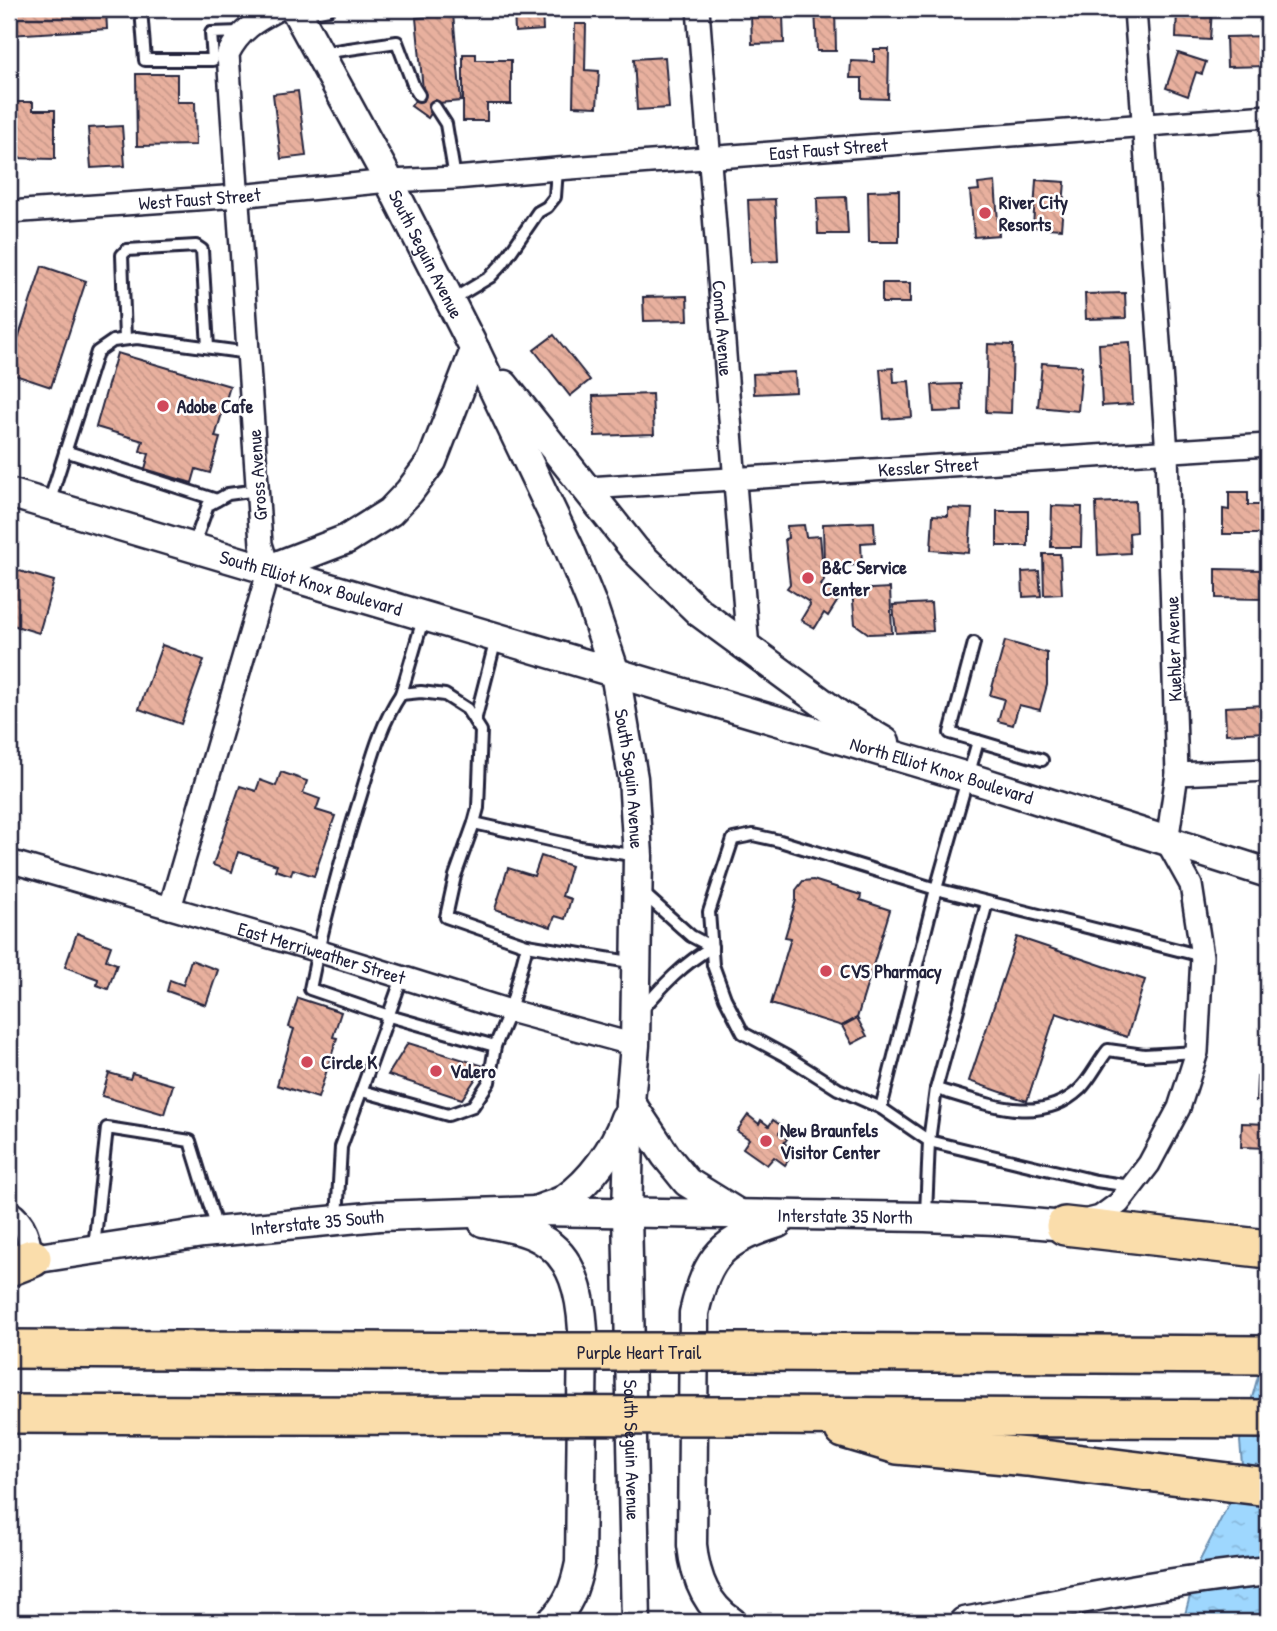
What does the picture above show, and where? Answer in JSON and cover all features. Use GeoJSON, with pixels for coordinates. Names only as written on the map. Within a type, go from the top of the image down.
{"type":"FeatureCollection","features":[{"type":"Feature","properties":{"kind":"highway"},"geometry":{"type":"LineString","coordinates":[[1065,1226],[1253,1248]]}},
{"type":"Feature","properties":{"kind":"highway","name":"Purple Heart Trail"},"geometry":{"type":"LineString","coordinates":[[9,1349],[1268,1355]]}},
{"type":"Feature","properties":{"kind":"highway"},"geometry":{"type":"LineString","coordinates":[[22,1414],[1268,1419]]}},
{"type":"Feature","properties":{"kind":"highway"},"geometry":{"type":"LineString","coordinates":[[804,1416],[898,1445],[977,1451],[1268,1486]]}},
{"type":"Feature","properties":{"kind":"main road","name":"South Seguin Avenue"},"geometry":{"type":"LineString","coordinates":[[290,11],[319,54],[389,181],[475,350],[569,548],[593,607],[615,673],[633,778],[638,856],[635,1032],[627,1213],[636,1622]]}},
{"type":"Feature","properties":{"kind":"main road"},"geometry":{"type":"LineString","coordinates":[[269,569],[347,539],[390,512],[409,492],[432,461],[475,350],[635,550],[699,612],[839,715],[923,765]]}},
{"type":"Feature","properties":{"kind":"main road","name":"South Elliot Knox Boulevard"},"geometry":{"type":"LineString","coordinates":[[9,493],[615,673]]}},
{"type":"Feature","properties":{"kind":"main road","name":"North Elliot Knox Boulevard"},"geometry":{"type":"LineString","coordinates":[[615,673],[967,777],[1268,873]]}},
{"type":"Feature","properties":{"kind":"main road"},"geometry":{"type":"LineString","coordinates":[[536,1211],[563,1200],[590,1175],[613,1145],[630,1102]]}},
{"type":"Feature","properties":{"kind":"main road"},"geometry":{"type":"LineString","coordinates":[[630,1102],[687,1182],[740,1215]]}},
{"type":"Feature","properties":{"kind":"main road","name":"Interstate 35 South"},"geometry":{"type":"LineString","coordinates":[[16,1262],[218,1231],[337,1219],[536,1211],[627,1213]]}},
{"type":"Feature","properties":{"kind":"main road","name":"Interstate 35 North"},"geometry":{"type":"LineString","coordinates":[[627,1213],[925,1217],[1065,1226]]}},
{"type":"Feature","properties":{"kind":"main road"},"geometry":{"type":"LineString","coordinates":[[445,1214],[512,1229],[541,1239],[555,1250],[567,1265],[581,1301],[583,1330],[580,1563],[567,1605],[551,1622]]}},
{"type":"Feature","properties":{"kind":"main road"},"geometry":{"type":"LineString","coordinates":[[732,1622],[712,1603],[694,1571],[694,1313],[701,1287],[711,1266],[727,1244],[745,1234],[805,1215]]}},
{"type":"Feature","properties":{"kind":"main road"},"geometry":{"type":"LineString","coordinates":[[964,1622],[1222,1575],[1268,1571]]}},
{"type":"Feature","properties":{"kind":"street","name":"Comal Avenue"},"geometry":{"type":"LineString","coordinates":[[698,9],[748,649]]}},
{"type":"Feature","properties":{"kind":"street","name":"Kuehler Avenue"},"geometry":{"type":"LineString","coordinates":[[1135,9],[1167,453],[1177,774],[1167,842]]}},
{"type":"Feature","properties":{"kind":"street"},"geometry":{"type":"LineString","coordinates":[[241,32],[250,24],[290,11]]}},
{"type":"Feature","properties":{"kind":"street","name":"Gross Avenue"},"geometry":{"type":"LineString","coordinates":[[241,32],[228,54],[261,544],[269,569]]}},
{"type":"Feature","properties":{"kind":"street","name":"East Faust Street"},"geometry":{"type":"LineString","coordinates":[[389,181],[1268,116]]}},
{"type":"Feature","properties":{"kind":"street","name":"West Faust Street"},"geometry":{"type":"LineString","coordinates":[[9,212],[239,196],[389,181]]}},
{"type":"Feature","properties":{"kind":"street","name":"Kessler Street"},"geometry":{"type":"LineString","coordinates":[[588,488],[1167,453],[1268,444]]}},
{"type":"Feature","properties":{"kind":"street"},"geometry":{"type":"LineString","coordinates":[[170,908],[269,569]]}},
{"type":"Feature","properties":{"kind":"street"},"geometry":{"type":"LineString","coordinates":[[1177,774],[1268,770]]}},
{"type":"Feature","properties":{"kind":"street"},"geometry":{"type":"LineString","coordinates":[[1065,1226],[1100,1217],[1119,1203],[1149,1164],[1179,1108],[1197,1052],[1202,956],[1191,885],[1167,842]]}},
{"type":"Feature","properties":{"kind":"street","name":"East Merriweather Street"},"geometry":{"type":"LineString","coordinates":[[9,860],[510,1011],[635,1032]]}},
{"type":"Feature","properties":{"kind":"street"},"geometry":{"type":"LineString","coordinates":[[9,1211],[23,1225],[28,1235],[16,1262]]}},
{"type":"Feature","properties":{"kind":"lane"},"geometry":{"type":"LineString","coordinates":[[141,9],[145,60],[213,60],[211,33],[241,32]]}},
{"type":"Feature","properties":{"kind":"lane"},"geometry":{"type":"LineString","coordinates":[[290,11],[329,9]]}},
{"type":"Feature","properties":{"kind":"lane"},"geometry":{"type":"LineString","coordinates":[[319,54],[397,42],[416,91]]}},
{"type":"Feature","properties":{"kind":"lane"},"geometry":{"type":"LineString","coordinates":[[437,109],[446,124],[455,178]]}},
{"type":"Feature","properties":{"kind":"lane"},"geometry":{"type":"LineString","coordinates":[[450,301],[490,276],[503,263],[538,212],[555,198],[557,169]]}},
{"type":"Feature","properties":{"kind":"lane"},"geometry":{"type":"LineString","coordinates":[[125,339],[122,255],[127,250],[196,246],[202,250],[208,347]]}},
{"type":"Feature","properties":{"kind":"lane"},"geometry":{"type":"LineString","coordinates":[[48,506],[97,352],[113,341],[137,338],[249,353]]}},
{"type":"Feature","properties":{"kind":"lane"},"geometry":{"type":"LineString","coordinates":[[65,451],[217,500]]}},
{"type":"Feature","properties":{"kind":"lane"},"geometry":{"type":"LineString","coordinates":[[193,547],[208,505],[228,494],[258,491]]}},
{"type":"Feature","properties":{"kind":"lane"},"geometry":{"type":"LineString","coordinates":[[424,615],[401,694],[388,714],[378,741],[335,883],[310,989],[389,1016],[495,1046]]}},
{"type":"Feature","properties":{"kind":"lane"},"geometry":{"type":"LineString","coordinates":[[475,721],[497,636]]}},
{"type":"Feature","properties":{"kind":"lane"},"geometry":{"type":"LineString","coordinates":[[974,643],[950,733],[1042,760]]}},
{"type":"Feature","properties":{"kind":"lane"},"geometry":{"type":"LineString","coordinates":[[401,694],[421,692],[445,695],[467,709],[481,731],[478,808],[455,876],[446,917],[527,945],[636,963]]}},
{"type":"Feature","properties":{"kind":"lane"},"geometry":{"type":"LineString","coordinates":[[881,1108],[936,889],[978,741]]}},
{"type":"Feature","properties":{"kind":"lane"},"geometry":{"type":"LineString","coordinates":[[474,823],[580,847],[638,856]]}},
{"type":"Feature","properties":{"kind":"lane"},"geometry":{"type":"LineString","coordinates":[[1131,1185],[1096,1181],[929,1141],[881,1108],[838,1089],[743,1033],[713,965],[709,912],[733,839],[753,835],[987,903],[1202,956]]}},
{"type":"Feature","properties":{"kind":"lane"},"geometry":{"type":"LineString","coordinates":[[637,888],[691,936],[712,947]]}},
{"type":"Feature","properties":{"kind":"lane"},"geometry":{"type":"LineString","coordinates":[[925,1217],[929,1141],[936,1089],[987,903]]}},
{"type":"Feature","properties":{"kind":"lane"},"geometry":{"type":"LineString","coordinates":[[362,1091],[447,1115],[473,1106],[489,1082],[495,1046],[510,1011],[527,945]]}},
{"type":"Feature","properties":{"kind":"lane"},"geometry":{"type":"LineString","coordinates":[[635,1032],[667,980],[682,966],[712,947]]}},
{"type":"Feature","properties":{"kind":"lane"},"geometry":{"type":"LineString","coordinates":[[337,1219],[341,1147],[402,978]]}},
{"type":"Feature","properties":{"kind":"lane"},"geometry":{"type":"LineString","coordinates":[[936,1089],[1014,1110],[1045,1110],[1066,1100],[1082,1087],[1108,1049],[1144,1055],[1197,1052]]}},
{"type":"Feature","properties":{"kind":"lane"},"geometry":{"type":"LineString","coordinates":[[94,1250],[107,1128],[190,1142],[218,1231]]}},
{"type":"Feature","properties":{"kind":"water"},"geometry":{"type":"Polygon","coordinates":[[[1268,1340],[1268,1622],[1183,1622],[1199,1562],[1243,1476],[1240,1441],[1268,1340]]]}},
{"type":"Feature","properties":{"kind":"building"},"geometry":{"type":"Polygon","coordinates":[[[9,9],[106,9],[107,29],[9,35],[9,9]]]}},
{"type":"Feature","properties":{"kind":"building"},"geometry":{"type":"Polygon","coordinates":[[[542,9],[543,30],[515,32],[514,10],[542,9]]]}},
{"type":"Feature","properties":{"kind":"building"},"geometry":{"type":"Polygon","coordinates":[[[815,9],[835,9],[836,51],[817,51],[815,9]]]}},
{"type":"Feature","properties":{"kind":"building"},"geometry":{"type":"Polygon","coordinates":[[[1177,9],[1212,9],[1210,40],[1176,38],[1177,9]]]}},
{"type":"Feature","properties":{"kind":"building"},"geometry":{"type":"Polygon","coordinates":[[[453,14],[461,101],[438,103],[428,118],[411,106],[423,90],[416,18],[453,14]]]}},
{"type":"Feature","properties":{"kind":"building"},"geometry":{"type":"Polygon","coordinates":[[[751,15],[783,15],[784,43],[752,44],[751,15]]]}},
{"type":"Feature","properties":{"kind":"building"},"geometry":{"type":"Polygon","coordinates":[[[575,24],[586,24],[585,70],[599,71],[597,107],[573,106],[575,24]]]}},
{"type":"Feature","properties":{"kind":"building"},"geometry":{"type":"Polygon","coordinates":[[[1268,36],[1268,66],[1227,67],[1226,37],[1268,36]]]}},
{"type":"Feature","properties":{"kind":"building"},"geometry":{"type":"Polygon","coordinates":[[[874,49],[889,49],[888,99],[862,98],[862,78],[850,78],[851,61],[874,62],[874,49]]]}},
{"type":"Feature","properties":{"kind":"building"},"geometry":{"type":"Polygon","coordinates":[[[1178,53],[1206,62],[1202,74],[1196,72],[1188,96],[1166,88],[1178,53]]]}},
{"type":"Feature","properties":{"kind":"building"},"geometry":{"type":"Polygon","coordinates":[[[463,54],[476,54],[476,60],[511,60],[511,104],[487,104],[487,121],[463,121],[463,54]]]}},
{"type":"Feature","properties":{"kind":"building"},"geometry":{"type":"Polygon","coordinates":[[[665,57],[669,108],[637,110],[634,59],[665,57]]]}},
{"type":"Feature","properties":{"kind":"building"},"geometry":{"type":"Polygon","coordinates":[[[136,74],[177,74],[177,102],[195,102],[196,145],[137,146],[136,74]]]}},
{"type":"Feature","properties":{"kind":"building"},"geometry":{"type":"Polygon","coordinates":[[[298,91],[306,156],[281,159],[273,94],[298,91]]]}},
{"type":"Feature","properties":{"kind":"building"},"geometry":{"type":"Polygon","coordinates":[[[10,102],[33,102],[33,110],[55,110],[55,159],[10,158],[10,102]]]}},
{"type":"Feature","properties":{"kind":"building"},"geometry":{"type":"Polygon","coordinates":[[[122,126],[125,166],[91,168],[88,128],[122,126]]]}},
{"type":"Feature","properties":{"kind":"building"},"geometry":{"type":"Polygon","coordinates":[[[1036,180],[1065,182],[1061,229],[1033,227],[1036,180]]]}},
{"type":"Feature","properties":{"kind":"building","name":"River City Resorts"},"geometry":{"type":"Polygon","coordinates":[[[995,182],[999,235],[974,237],[970,191],[979,190],[978,184],[995,182]]]}},
{"type":"Feature","properties":{"kind":"building"},"geometry":{"type":"Polygon","coordinates":[[[899,190],[899,242],[869,242],[868,191],[899,190]]]}},
{"type":"Feature","properties":{"kind":"building"},"geometry":{"type":"Polygon","coordinates":[[[846,197],[848,234],[818,234],[817,198],[846,197]]]}},
{"type":"Feature","properties":{"kind":"building"},"geometry":{"type":"Polygon","coordinates":[[[775,199],[778,261],[751,262],[748,200],[775,199]]]}},
{"type":"Feature","properties":{"kind":"building"},"geometry":{"type":"Polygon","coordinates":[[[42,266],[86,281],[51,387],[9,373],[42,266]]]}},
{"type":"Feature","properties":{"kind":"building"},"geometry":{"type":"Polygon","coordinates":[[[882,283],[910,283],[910,303],[882,303],[882,283]]]}},
{"type":"Feature","properties":{"kind":"building"},"geometry":{"type":"Polygon","coordinates":[[[1125,293],[1126,318],[1086,319],[1085,294],[1125,293]]]}},
{"type":"Feature","properties":{"kind":"building"},"geometry":{"type":"Polygon","coordinates":[[[687,296],[688,320],[644,321],[643,297],[687,296]]]}},
{"type":"Feature","properties":{"kind":"building"},"geometry":{"type":"Polygon","coordinates":[[[554,335],[590,380],[570,396],[534,350],[554,335]]]}},
{"type":"Feature","properties":{"kind":"building"},"geometry":{"type":"Polygon","coordinates":[[[1130,342],[1133,404],[1102,406],[1099,344],[1130,342]]]}},
{"type":"Feature","properties":{"kind":"building"},"geometry":{"type":"Polygon","coordinates":[[[988,344],[1013,345],[1011,413],[986,412],[988,344]]]}},
{"type":"Feature","properties":{"kind":"building","name":"Adobe Cafe"},"geometry":{"type":"Polygon","coordinates":[[[117,353],[230,386],[215,437],[220,438],[210,473],[196,469],[192,483],[145,469],[149,454],[140,451],[143,441],[96,427],[117,353]]]}},
{"type":"Feature","properties":{"kind":"building"},"geometry":{"type":"Polygon","coordinates":[[[1042,363],[1082,366],[1078,411],[1038,407],[1042,363]]]}},
{"type":"Feature","properties":{"kind":"building"},"geometry":{"type":"Polygon","coordinates":[[[893,368],[894,382],[909,381],[912,417],[884,419],[880,369],[893,368]]]}},
{"type":"Feature","properties":{"kind":"building"},"geometry":{"type":"Polygon","coordinates":[[[795,372],[796,392],[754,394],[753,374],[795,372]]]}},
{"type":"Feature","properties":{"kind":"building"},"geometry":{"type":"Polygon","coordinates":[[[961,384],[962,411],[934,412],[932,385],[961,384]]]}},
{"type":"Feature","properties":{"kind":"building"},"geometry":{"type":"Polygon","coordinates":[[[652,394],[654,434],[595,436],[593,396],[652,394]]]}},
{"type":"Feature","properties":{"kind":"building"},"geometry":{"type":"Polygon","coordinates":[[[1261,489],[1268,489],[1268,534],[1223,534],[1223,509],[1229,510],[1229,492],[1248,492],[1248,505],[1261,505],[1261,489]]]}},
{"type":"Feature","properties":{"kind":"building"},"geometry":{"type":"Polygon","coordinates":[[[1135,501],[1136,532],[1129,533],[1130,553],[1098,555],[1096,503],[1135,501]]]}},
{"type":"Feature","properties":{"kind":"building"},"geometry":{"type":"Polygon","coordinates":[[[1052,506],[1082,507],[1081,547],[1051,547],[1052,506]]]}},
{"type":"Feature","properties":{"kind":"building"},"geometry":{"type":"Polygon","coordinates":[[[948,508],[972,509],[969,553],[931,550],[933,515],[948,516],[948,508]]]}},
{"type":"Feature","properties":{"kind":"building"},"geometry":{"type":"Polygon","coordinates":[[[997,511],[1028,511],[1028,546],[997,546],[997,511]]]}},
{"type":"Feature","properties":{"kind":"building"},"geometry":{"type":"Polygon","coordinates":[[[874,522],[875,542],[861,543],[862,565],[824,566],[823,524],[874,522]]]}},
{"type":"Feature","properties":{"kind":"building"},"geometry":{"type":"Polygon","coordinates":[[[804,525],[806,537],[820,536],[824,581],[821,585],[840,597],[828,616],[824,613],[815,628],[801,620],[810,605],[809,602],[787,588],[790,584],[785,539],[788,538],[787,526],[804,525]]]}},
{"type":"Feature","properties":{"kind":"building"},"geometry":{"type":"Polygon","coordinates":[[[1043,554],[1060,554],[1062,594],[1044,595],[1043,554]]]}},
{"type":"Feature","properties":{"kind":"building"},"geometry":{"type":"Polygon","coordinates":[[[9,568],[54,581],[39,633],[9,624],[9,568]]]}},
{"type":"Feature","properties":{"kind":"building"},"geometry":{"type":"Polygon","coordinates":[[[1216,569],[1263,570],[1263,599],[1216,598],[1216,569]]]}},
{"type":"Feature","properties":{"kind":"building"},"geometry":{"type":"Polygon","coordinates":[[[1039,571],[1041,596],[1023,597],[1022,572],[1039,571]]]}},
{"type":"Feature","properties":{"kind":"building"},"geometry":{"type":"Polygon","coordinates":[[[890,588],[892,633],[869,634],[855,624],[852,590],[890,588]]]}},
{"type":"Feature","properties":{"kind":"building"},"geometry":{"type":"Polygon","coordinates":[[[931,603],[933,631],[896,633],[893,605],[931,603]]]}},
{"type":"Feature","properties":{"kind":"building"},"geometry":{"type":"Polygon","coordinates":[[[1005,641],[1047,653],[1047,685],[1040,710],[1019,705],[1013,725],[998,721],[1004,699],[990,695],[1005,641]]]}},
{"type":"Feature","properties":{"kind":"building"},"geometry":{"type":"Polygon","coordinates":[[[162,645],[204,660],[181,724],[139,709],[162,645]]]}},
{"type":"Feature","properties":{"kind":"building"},"geometry":{"type":"Polygon","coordinates":[[[1265,705],[1266,732],[1226,734],[1225,707],[1265,705]]]}},
{"type":"Feature","properties":{"kind":"building"},"geometry":{"type":"Polygon","coordinates":[[[281,772],[307,781],[303,793],[320,799],[316,810],[335,816],[314,876],[293,869],[291,875],[275,870],[277,865],[238,852],[232,872],[213,865],[240,786],[256,791],[260,780],[276,786],[281,772]]]}},
{"type":"Feature","properties":{"kind":"building"},"geometry":{"type":"Polygon","coordinates":[[[541,856],[571,866],[562,896],[571,899],[565,919],[555,916],[551,927],[495,909],[508,868],[534,876],[541,856]]]}},
{"type":"Feature","properties":{"kind":"building","name":"CVS Pharmacy"},"geometry":{"type":"Polygon","coordinates":[[[813,880],[861,895],[860,900],[890,910],[857,1018],[842,1026],[771,1004],[791,938],[785,937],[796,900],[796,890],[803,881],[813,880]]]}},
{"type":"Feature","properties":{"kind":"building"},"geometry":{"type":"Polygon","coordinates":[[[77,933],[111,946],[106,960],[117,964],[108,989],[97,985],[98,979],[65,967],[77,933]]]}},
{"type":"Feature","properties":{"kind":"building"},"geometry":{"type":"Polygon","coordinates":[[[1017,937],[1145,980],[1127,1037],[1056,1013],[1027,1101],[969,1081],[1017,937]]]}},
{"type":"Feature","properties":{"kind":"building"},"geometry":{"type":"Polygon","coordinates":[[[191,960],[218,970],[206,1005],[167,991],[170,980],[183,985],[191,960]]]}},
{"type":"Feature","properties":{"kind":"building","name":"Circle K"},"geometry":{"type":"Polygon","coordinates":[[[298,998],[341,1012],[333,1037],[337,1038],[318,1098],[277,1085],[294,1029],[289,1027],[298,998]]]}},
{"type":"Feature","properties":{"kind":"building"},"geometry":{"type":"Polygon","coordinates":[[[857,1018],[867,1036],[852,1044],[842,1026],[857,1018]]]}},
{"type":"Feature","properties":{"kind":"building","name":"Valero"},"geometry":{"type":"Polygon","coordinates":[[[408,1043],[484,1066],[462,1099],[388,1075],[408,1043]]]}},
{"type":"Feature","properties":{"kind":"building"},"geometry":{"type":"Polygon","coordinates":[[[1264,1067],[1268,1067],[1268,1102],[1256,1101],[1257,1077],[1264,1078],[1264,1067]]]}},
{"type":"Feature","properties":{"kind":"building"},"geometry":{"type":"Polygon","coordinates":[[[109,1073],[130,1079],[132,1073],[173,1085],[164,1114],[102,1096],[109,1073]]]}},
{"type":"Feature","properties":{"kind":"building","name":"New Braunfels Visitor Center"},"geometry":{"type":"Polygon","coordinates":[[[748,1115],[759,1124],[761,1120],[769,1126],[773,1120],[783,1127],[779,1133],[787,1139],[784,1143],[795,1150],[785,1165],[774,1157],[767,1165],[743,1148],[749,1139],[737,1131],[748,1115]]]}},
{"type":"Feature","properties":{"kind":"building"},"geometry":{"type":"Polygon","coordinates":[[[1242,1123],[1268,1124],[1268,1148],[1241,1147],[1242,1123]]]}},
{"type":"Feature","properties":{"kind":"place","name":"River City Resorts"},"geometry":{"type":"Point","coordinates":[985,213]}},
{"type":"Feature","properties":{"kind":"place","name":"Adobe Cafe"},"geometry":{"type":"Point","coordinates":[163,406]}},
{"type":"Feature","properties":{"kind":"place","name":"B&C Service Center"},"geometry":{"type":"Point","coordinates":[808,578]}},
{"type":"Feature","properties":{"kind":"place","name":"CVS Pharmacy"},"geometry":{"type":"Point","coordinates":[826,971]}},
{"type":"Feature","properties":{"kind":"place","name":"Circle K"},"geometry":{"type":"Point","coordinates":[307,1062]}},
{"type":"Feature","properties":{"kind":"place","name":"Valero"},"geometry":{"type":"Point","coordinates":[436,1071]}},
{"type":"Feature","properties":{"kind":"place","name":"New Braunfels Visitor Center"},"geometry":{"type":"Point","coordinates":[766,1141]}}]}
